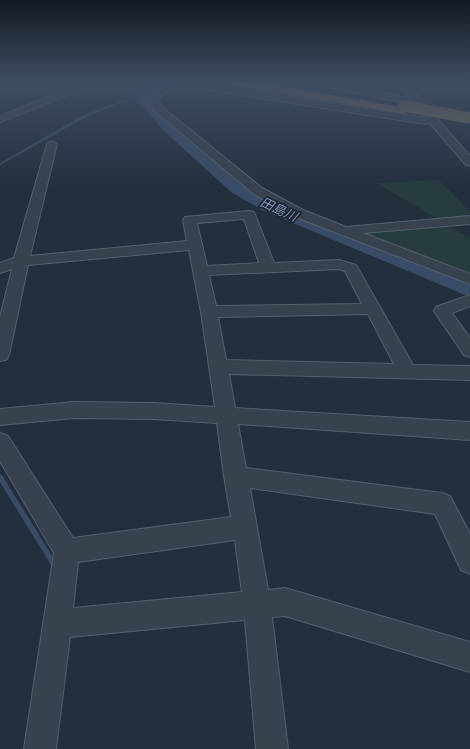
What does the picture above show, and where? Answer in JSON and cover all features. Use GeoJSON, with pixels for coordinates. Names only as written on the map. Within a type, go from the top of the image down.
{"type":"FeatureCollection","features":[{"type":"Feature","properties":{"kind":"highway"},"geometry":{"type":"LineString","coordinates":[[447,117],[470,123]]}},
{"type":"Feature","properties":{"kind":"street"},"geometry":{"type":"LineString","coordinates":[[168,117],[258,191],[298,213],[345,230],[470,280]]}},
{"type":"Feature","properties":{"kind":"street"},"geometry":{"type":"LineString","coordinates":[[399,117],[425,121]]}},
{"type":"Feature","properties":{"kind":"street"},"geometry":{"type":"LineString","coordinates":[[430,117],[470,163]]}},
{"type":"Feature","properties":{"kind":"street"},"geometry":{"type":"LineString","coordinates":[[0,355],[21,261],[52,144]]}},
{"type":"Feature","properties":{"kind":"street"},"geometry":{"type":"LineString","coordinates":[[268,267],[249,215],[190,220],[209,312],[235,476],[245,527],[257,605],[272,749]]}},
{"type":"Feature","properties":{"kind":"street"},"geometry":{"type":"LineString","coordinates":[[320,234],[345,230],[470,220]]}},
{"type":"Feature","properties":{"kind":"street"},"geometry":{"type":"LineString","coordinates":[[0,268],[21,261],[195,245]]}},
{"type":"Feature","properties":{"kind":"street"},"geometry":{"type":"LineString","coordinates":[[200,271],[339,264],[351,268],[408,372]]}},
{"type":"Feature","properties":{"kind":"street"},"geometry":{"type":"LineString","coordinates":[[470,300],[442,311],[470,351]]}},
{"type":"Feature","properties":{"kind":"street"},"geometry":{"type":"LineString","coordinates":[[209,312],[374,309]]}},
{"type":"Feature","properties":{"kind":"street"},"geometry":{"type":"LineString","coordinates":[[217,367],[470,373]]}},
{"type":"Feature","properties":{"kind":"street"},"geometry":{"type":"LineString","coordinates":[[0,417],[74,410],[154,411],[470,431]]}},
{"type":"Feature","properties":{"kind":"street"},"geometry":{"type":"LineString","coordinates":[[0,442],[67,551],[40,749]]}},
{"type":"Feature","properties":{"kind":"street"},"geometry":{"type":"LineString","coordinates":[[235,476],[442,504],[470,561]]}},
{"type":"Feature","properties":{"kind":"street"},"geometry":{"type":"LineString","coordinates":[[67,551],[245,527]]}},
{"type":"Feature","properties":{"kind":"street"},"geometry":{"type":"LineString","coordinates":[[57,624],[286,602],[470,657]]}},
{"type":"Feature","properties":{"kind":"green space"},"geometry":{"type":"Polygon","coordinates":[[[438,180],[470,211],[470,217],[440,220],[376,183],[438,180]]]}},
{"type":"Feature","properties":{"kind":"green space"},"geometry":{"type":"Polygon","coordinates":[[[445,225],[470,238],[470,278],[358,234],[445,225]]]}},
{"type":"Feature","properties":{"kind":"waterway"},"geometry":{"type":"LineString","coordinates":[[0,164],[83,117]]}},
{"type":"Feature","properties":{"kind":"waterway","name":"田島川"},"geometry":{"type":"LineString","coordinates":[[159,117],[168,127],[238,188],[269,206],[470,290]]}},
{"type":"Feature","properties":{"kind":"waterway"},"geometry":{"type":"LineString","coordinates":[[0,477],[55,566]]}}]}
